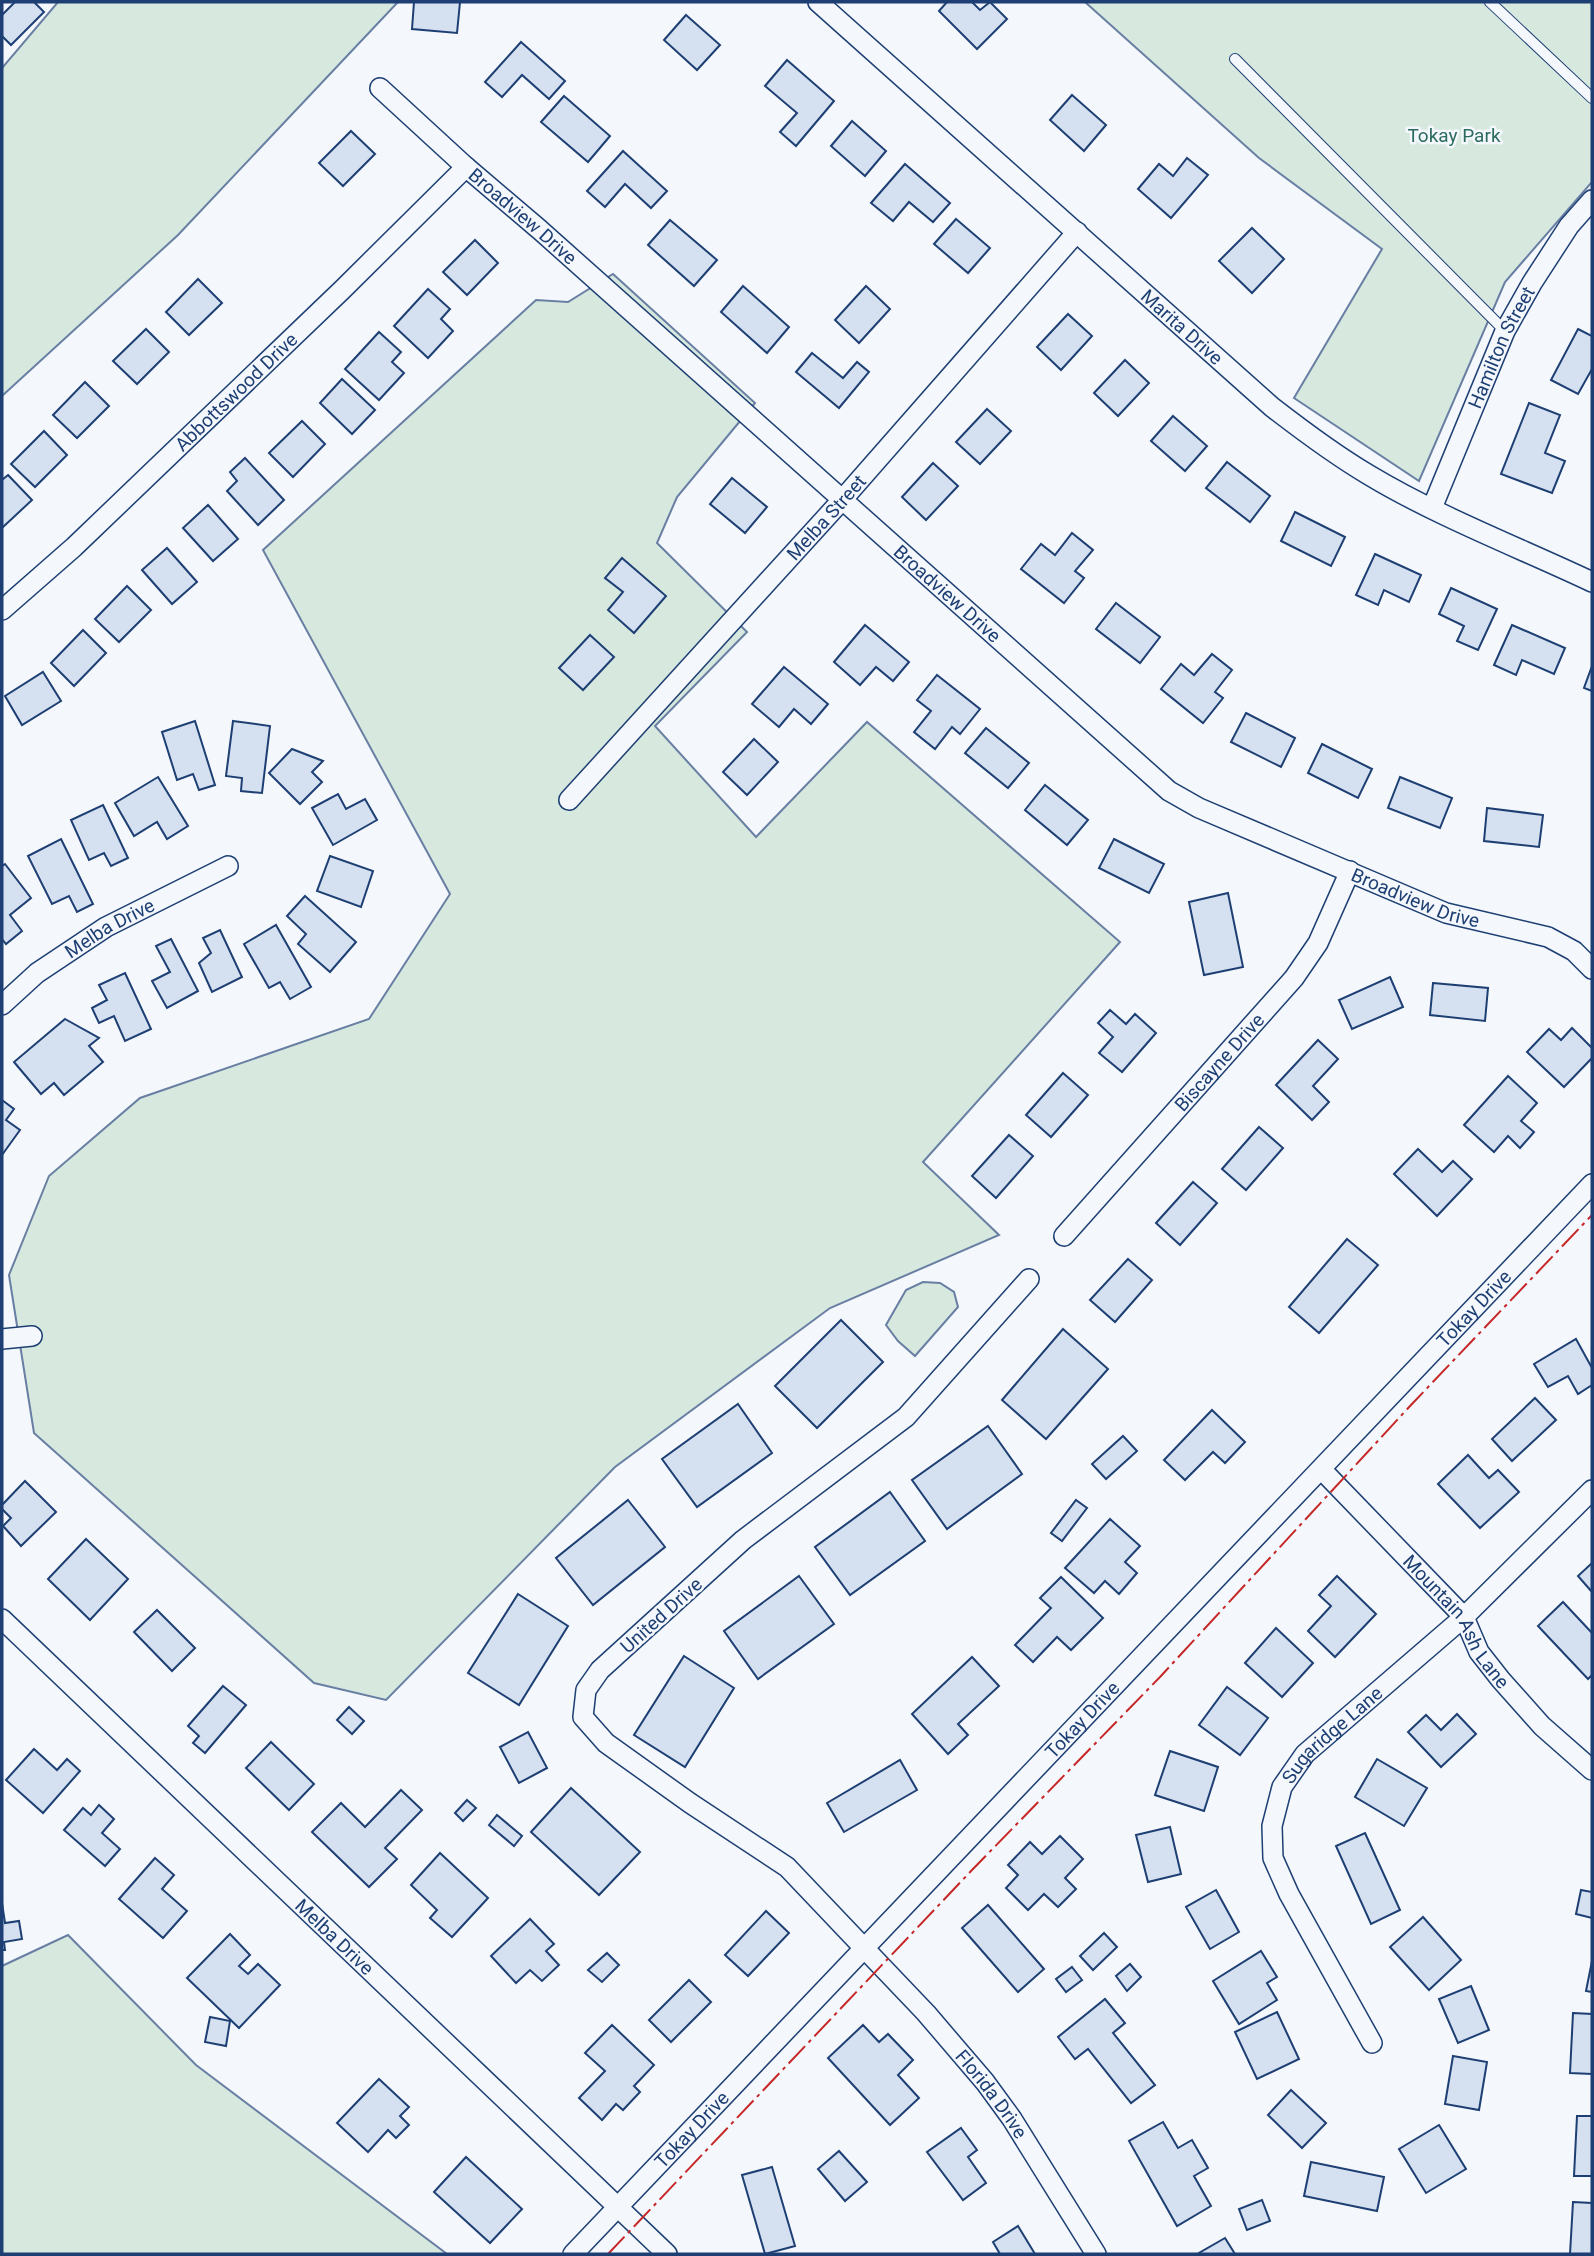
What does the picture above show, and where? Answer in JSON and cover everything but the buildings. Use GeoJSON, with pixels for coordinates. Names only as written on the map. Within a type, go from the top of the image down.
{"type":"FeatureCollection","features":[{"type":"Feature","properties":{"kind":"street","name":"Marita Drive"},"geometry":{"type":"LineString","coordinates":[[818,2],[1281,414],[1320,444],[1370,476],[1432,508],[1592,582]]}},
{"type":"Feature","properties":{"kind":"street","name":"Broadview Drive"},"geometry":{"type":"LineString","coordinates":[[380,88],[1169,791],[1199,808],[1446,913],[1548,937],[1574,951],[1592,969]]}},
{"type":"Feature","properties":{"kind":"street","name":"Abbottswood Drive"},"geometry":{"type":"LineString","coordinates":[[2,610],[74,547],[466,167]]}},
{"type":"Feature","properties":{"kind":"street","name":"Hamilton Street"},"geometry":{"type":"LineString","coordinates":[[1432,508],[1505,331],[1569,226],[1592,200]]}},
{"type":"Feature","properties":{"kind":"street","name":"Melba Street"},"geometry":{"type":"LineString","coordinates":[[569,800],[842,500],[1077,232]]}},
{"type":"Feature","properties":{"kind":"street","name":"Melba Drive"},"geometry":{"type":"LineString","coordinates":[[2,1005],[37,973],[106,927],[228,866]]}},
{"type":"Feature","properties":{"kind":"street","name":"Biscayne Drive"},"geometry":{"type":"LineString","coordinates":[[1064,1236],[1294,978],[1318,943],[1350,871]]}},
{"type":"Feature","properties":{"kind":"street","name":"Tokay Drive"},"geometry":{"type":"LineString","coordinates":[[573,2254],[1592,1184]]}},
{"type":"Feature","properties":{"kind":"street","name":"United Drive"},"geometry":{"type":"LineString","coordinates":[[864,1948],[787,1867],[606,1743],[583,1717],[586,1690],[600,1670],[743,1540],[906,1417],[1029,1279]]}},
{"type":"Feature","properties":{"kind":"street"},"geometry":{"type":"LineString","coordinates":[[2,1339],[32,1336]]}},
{"type":"Feature","properties":{"kind":"street","name":"Mountain Ash Lane"},"geometry":{"type":"LineString","coordinates":[[1321,1469],[1464,1617],[1479,1652],[1542,1726],[1592,1770]]}},
{"type":"Feature","properties":{"kind":"street","name":"Sugaridge Lane"},"geometry":{"type":"LineString","coordinates":[[1372,2043],[1289,1894],[1273,1858],[1272,1826],[1282,1787],[1305,1754],[1464,1617],[1592,1490]]}},
{"type":"Feature","properties":{"kind":"street","name":"Melba Drive"},"geometry":{"type":"LineString","coordinates":[[2,1619],[667,2254]]}},
{"type":"Feature","properties":{"kind":"street","name":"Florida Drive"},"geometry":{"type":"LineString","coordinates":[[864,1948],[926,2013],[985,2082],[1012,2119],[1096,2254]]}},
{"type":"Feature","properties":{"kind":"lane"},"geometry":{"type":"LineString","coordinates":[[1490,2],[1592,98]]}},
{"type":"Feature","properties":{"kind":"lane"},"geometry":{"type":"LineString","coordinates":[[1235,60],[1505,331]]}},
{"type":"Feature","properties":{"kind":"green space"},"geometry":{"type":"Polygon","coordinates":[[[58,2],[398,2],[178,235],[2,396],[2,68],[58,2]]]}},
{"type":"Feature","properties":{"kind":"green space","name":"Tokay Park"},"geometry":{"type":"Polygon","coordinates":[[[1085,2],[1592,2],[1592,182],[1505,282],[1419,481],[1294,398],[1382,249],[1259,158],[1085,2]]]}},
{"type":"Feature","properties":{"kind":"green space"},"geometry":{"type":"Polygon","coordinates":[[[613,274],[755,403],[677,497],[657,543],[747,632],[655,726],[756,837],[867,722],[1120,942],[923,1162],[999,1235],[830,1308],[615,1467],[386,1700],[314,1683],[34,1433],[9,1275],[49,1176],[140,1098],[369,1019],[450,894],[263,550],[536,300],[568,302],[613,274]]]}},
{"type":"Feature","properties":{"kind":"green space"},"geometry":{"type":"Polygon","coordinates":[[[923,1282],[940,1283],[954,1292],[958,1307],[915,1356],[898,1341],[886,1325],[906,1290],[923,1282]]]}},
{"type":"Feature","properties":{"kind":"green space"},"geometry":{"type":"Polygon","coordinates":[[[68,1935],[196,2065],[447,2254],[2,2254],[2,1966],[68,1935]]]}},
{"type":"Feature","properties":{"kind":"power"},"geometry":{"type":"LineString","coordinates":[[608,2254],[972,1870],[1160,1677],[1411,1405],[1592,1215]]}}]}
